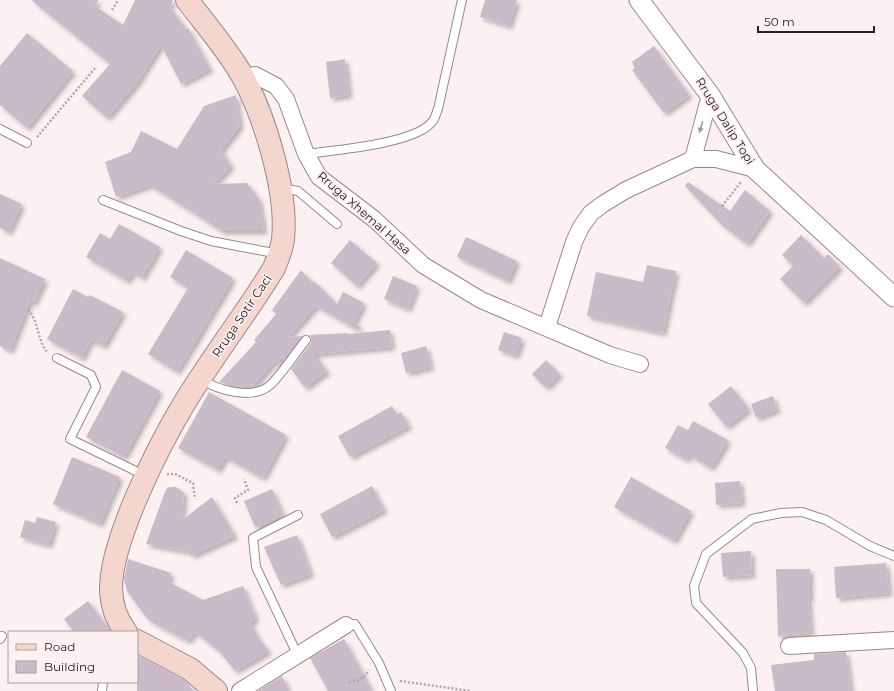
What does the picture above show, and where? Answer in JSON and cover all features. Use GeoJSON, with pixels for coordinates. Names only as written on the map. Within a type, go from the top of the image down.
{"type":"FeatureCollection","features":[{"type":"Feature","properties":{"kind":"main road","name":"Rruga Sotir Caci"},"geometry":{"type":"LineString","coordinates":[[126,631],[114,611],[111,587],[113,572],[125,530],[147,476],[176,418],[241,316],[266,281],[280,254],[283,221],[280,188],[258,109],[243,78],[187,0]]}},
{"type":"Feature","properties":{"kind":"main road","name":"Rruga Sotir Caci"},"geometry":{"type":"LineString","coordinates":[[138,640],[190,669],[216,691]]}},
{"type":"Feature","properties":{"kind":"street","name":"Rruga Dalip Topi"},"geometry":{"type":"LineString","coordinates":[[639,0],[710,95],[755,169],[894,297]]}},
{"type":"Feature","properties":{"kind":"street","name":"Rruga Xhemal Hasa"},"geometry":{"type":"LineString","coordinates":[[243,78],[255,75],[276,86],[286,99],[306,154],[319,177],[374,219],[423,265],[450,284],[481,300],[610,355],[640,364]]}},
{"type":"Feature","properties":{"kind":"street"},"geometry":{"type":"LineString","coordinates":[[693,159],[710,95]]}},
{"type":"Feature","properties":{"kind":"street"},"geometry":{"type":"LineString","coordinates":[[546,327],[574,242],[581,226],[591,213],[626,190],[693,159],[716,159],[755,169]]}},
{"type":"Feature","properties":{"kind":"street"},"geometry":{"type":"LineString","coordinates":[[240,691],[346,625]]}},
{"type":"Feature","properties":{"kind":"street"},"geometry":{"type":"LineString","coordinates":[[789,646],[894,640]]}},
{"type":"Feature","properties":{"kind":"lane"},"geometry":{"type":"LineString","coordinates":[[306,154],[352,149],[370,145],[420,132],[432,122],[438,109],[462,0]]}},
{"type":"Feature","properties":{"kind":"lane"},"geometry":{"type":"LineString","coordinates":[[0,128],[27,143]]}},
{"type":"Feature","properties":{"kind":"lane"},"geometry":{"type":"LineString","coordinates":[[280,188],[298,191],[337,224]]}},
{"type":"Feature","properties":{"kind":"lane"},"geometry":{"type":"LineString","coordinates":[[103,200],[181,231],[211,241],[280,254]]}},
{"type":"Feature","properties":{"kind":"lane"},"geometry":{"type":"LineString","coordinates":[[201,379],[212,387],[235,392],[251,392],[268,386],[306,340]]}},
{"type":"Feature","properties":{"kind":"lane"},"geometry":{"type":"LineString","coordinates":[[57,358],[91,376],[96,387],[70,439],[147,476]]}},
{"type":"Feature","properties":{"kind":"lane"},"geometry":{"type":"LineString","coordinates":[[753,691],[751,668],[743,653],[696,603],[694,586],[706,554],[752,519],[781,513],[802,512],[826,520],[870,546],[894,556]]}},
{"type":"Feature","properties":{"kind":"lane"},"geometry":{"type":"LineString","coordinates":[[298,516],[253,538],[256,567],[298,656]]}},
{"type":"Feature","properties":{"kind":"lane"},"geometry":{"type":"LineString","coordinates":[[346,625],[355,624],[387,680],[391,691]]}},
{"type":"Feature","properties":{"kind":"path"},"geometry":{"type":"LineString","coordinates":[[112,10],[118,0]]}},
{"type":"Feature","properties":{"kind":"path"},"geometry":{"type":"LineString","coordinates":[[27,143],[33,142],[96,67]]}},
{"type":"Feature","properties":{"kind":"path"},"geometry":{"type":"LineString","coordinates":[[722,206],[736,188],[755,169]]}},
{"type":"Feature","properties":{"kind":"path"},"geometry":{"type":"LineString","coordinates":[[28,310],[33,315],[38,335],[46,352]]}},
{"type":"Feature","properties":{"kind":"path"},"geometry":{"type":"LineString","coordinates":[[147,476],[175,474],[184,478],[193,483],[195,499]]}},
{"type":"Feature","properties":{"kind":"path"},"geometry":{"type":"LineString","coordinates":[[237,502],[235,498],[248,490],[244,480]]}},
{"type":"Feature","properties":{"kind":"path"},"geometry":{"type":"LineString","coordinates":[[349,682],[366,677],[370,668]]}},
{"type":"Feature","properties":{"kind":"path"},"geometry":{"type":"LineString","coordinates":[[387,680],[471,691]]}},
{"type":"Feature","properties":{"kind":"building"},"geometry":{"type":"Polygon","coordinates":[[[31,0],[98,0],[95,6],[123,25],[135,0],[173,0],[170,7],[186,29],[188,28],[210,69],[181,84],[161,45],[137,83],[107,118],[82,96],[110,64],[31,0]]]}},
{"type":"Feature","properties":{"kind":"building"},"geometry":{"type":"Polygon","coordinates":[[[485,0],[517,0],[509,26],[480,17],[485,0]]]}},
{"type":"Feature","properties":{"kind":"building"},"geometry":{"type":"Polygon","coordinates":[[[27,33],[73,71],[27,128],[0,105],[0,66],[27,33]]]}},
{"type":"Feature","properties":{"kind":"building"},"geometry":{"type":"Polygon","coordinates":[[[654,46],[689,95],[664,113],[632,70],[635,68],[632,62],[654,46]]]}},
{"type":"Feature","properties":{"kind":"building"},"geometry":{"type":"Polygon","coordinates":[[[345,59],[349,95],[330,98],[326,62],[345,59]]]}},
{"type":"Feature","properties":{"kind":"building"},"geometry":{"type":"Polygon","coordinates":[[[236,95],[240,126],[221,150],[231,166],[214,184],[247,183],[259,199],[264,231],[222,231],[150,185],[116,197],[105,162],[131,152],[141,131],[177,149],[204,106],[236,95]]]}},
{"type":"Feature","properties":{"kind":"building"},"geometry":{"type":"Polygon","coordinates":[[[688,182],[730,211],[745,190],[770,211],[747,244],[723,226],[685,186],[688,182]]]}},
{"type":"Feature","properties":{"kind":"building"},"geometry":{"type":"Polygon","coordinates":[[[0,194],[22,204],[9,232],[0,228],[0,194]]]}},
{"type":"Feature","properties":{"kind":"building"},"geometry":{"type":"Polygon","coordinates":[[[119,224],[160,247],[142,278],[133,272],[127,281],[86,257],[100,233],[110,239],[119,224]]]}},
{"type":"Feature","properties":{"kind":"building"},"geometry":{"type":"Polygon","coordinates":[[[801,235],[824,258],[828,254],[840,267],[804,303],[780,279],[793,266],[782,255],[801,235]]]}},
{"type":"Feature","properties":{"kind":"building"},"geometry":{"type":"Polygon","coordinates":[[[466,237],[517,261],[508,281],[457,257],[466,237]]]}},
{"type":"Feature","properties":{"kind":"building"},"geometry":{"type":"Polygon","coordinates":[[[350,240],[377,263],[357,286],[331,263],[350,240]]]}},
{"type":"Feature","properties":{"kind":"building"},"geometry":{"type":"Polygon","coordinates":[[[186,250],[233,278],[177,372],[148,354],[188,288],[170,277],[186,250]]]}},
{"type":"Feature","properties":{"kind":"building"},"geometry":{"type":"Polygon","coordinates":[[[0,258],[45,279],[34,303],[30,301],[10,351],[0,346],[0,258]]]}},
{"type":"Feature","properties":{"kind":"building"},"geometry":{"type":"Polygon","coordinates":[[[647,265],[676,271],[663,333],[587,316],[596,272],[643,282],[647,265]]]}},
{"type":"Feature","properties":{"kind":"building"},"geometry":{"type":"Polygon","coordinates":[[[301,270],[313,283],[314,281],[337,304],[343,292],[364,303],[354,322],[360,327],[358,330],[316,306],[288,337],[303,336],[284,360],[282,358],[277,363],[275,361],[254,385],[238,387],[219,382],[256,342],[254,340],[276,314],[272,310],[301,270]]]}},
{"type":"Feature","properties":{"kind":"building"},"geometry":{"type":"Polygon","coordinates":[[[393,276],[417,286],[408,309],[384,299],[393,276]]]}},
{"type":"Feature","properties":{"kind":"building"},"geometry":{"type":"Polygon","coordinates":[[[73,289],[88,297],[90,295],[123,312],[104,346],[91,340],[82,358],[47,339],[73,289]]]}},
{"type":"Feature","properties":{"kind":"building"},"geometry":{"type":"Polygon","coordinates":[[[390,330],[392,347],[314,354],[327,371],[305,388],[291,369],[311,343],[311,338],[309,335],[348,333],[347,334],[390,330]]]}},
{"type":"Feature","properties":{"kind":"building"},"geometry":{"type":"Polygon","coordinates":[[[504,332],[522,338],[516,356],[498,350],[504,332]]]}},
{"type":"Feature","properties":{"kind":"building"},"geometry":{"type":"Polygon","coordinates":[[[426,346],[431,367],[406,373],[401,353],[426,346]]]}},
{"type":"Feature","properties":{"kind":"building"},"geometry":{"type":"Polygon","coordinates":[[[546,360],[560,374],[546,388],[532,374],[546,360]]]}},
{"type":"Feature","properties":{"kind":"building"},"geometry":{"type":"Polygon","coordinates":[[[122,370],[160,391],[124,457],[86,437],[122,370]]]}},
{"type":"Feature","properties":{"kind":"building"},"geometry":{"type":"Polygon","coordinates":[[[731,386],[749,409],[726,427],[708,404],[731,386]]]}},
{"type":"Feature","properties":{"kind":"building"},"geometry":{"type":"Polygon","coordinates":[[[209,392],[286,435],[263,478],[225,457],[218,470],[178,448],[209,392]]]}},
{"type":"Feature","properties":{"kind":"building"},"geometry":{"type":"Polygon","coordinates":[[[773,396],[777,410],[756,418],[751,404],[773,396]]]}},
{"type":"Feature","properties":{"kind":"building"},"geometry":{"type":"Polygon","coordinates":[[[392,406],[397,414],[401,412],[409,426],[350,457],[338,436],[392,406]]]}},
{"type":"Feature","properties":{"kind":"building"},"geometry":{"type":"Polygon","coordinates":[[[693,421],[728,440],[711,468],[689,455],[686,460],[665,448],[678,425],[688,430],[693,421]]]}},
{"type":"Feature","properties":{"kind":"building"},"geometry":{"type":"Polygon","coordinates":[[[72,457],[120,477],[100,524],[53,504],[72,457]]]}},
{"type":"Feature","properties":{"kind":"building"},"geometry":{"type":"Polygon","coordinates":[[[631,477],[691,511],[674,541],[614,507],[631,477]]]}},
{"type":"Feature","properties":{"kind":"building"},"geometry":{"type":"Polygon","coordinates":[[[740,481],[742,503],[716,505],[715,483],[740,481]]]}},
{"type":"Feature","properties":{"kind":"building"},"geometry":{"type":"Polygon","coordinates":[[[372,486],[384,510],[332,537],[320,514],[372,486]]]}},
{"type":"Feature","properties":{"kind":"building"},"geometry":{"type":"Polygon","coordinates":[[[176,487],[184,493],[182,520],[212,497],[235,536],[191,556],[191,552],[146,544],[166,489],[176,487]]]}},
{"type":"Feature","properties":{"kind":"building"},"geometry":{"type":"Polygon","coordinates":[[[272,489],[283,515],[255,527],[244,501],[272,489]]]}},
{"type":"Feature","properties":{"kind":"building"},"geometry":{"type":"Polygon","coordinates":[[[37,517],[56,522],[49,545],[20,537],[25,520],[35,523],[37,517]]]}},
{"type":"Feature","properties":{"kind":"building"},"geometry":{"type":"Polygon","coordinates":[[[297,535],[311,574],[281,585],[264,547],[297,535]]]}},
{"type":"Feature","properties":{"kind":"building"},"geometry":{"type":"Polygon","coordinates":[[[751,551],[752,575],[723,577],[721,553],[751,551]]]}},
{"type":"Feature","properties":{"kind":"building"},"geometry":{"type":"Polygon","coordinates":[[[128,559],[171,573],[169,582],[203,600],[243,586],[256,619],[250,622],[259,639],[269,651],[235,671],[220,652],[195,632],[188,641],[154,623],[146,617],[127,591],[124,579],[128,559]]]}},
{"type":"Feature","properties":{"kind":"building"},"geometry":{"type":"Polygon","coordinates":[[[886,563],[889,593],[836,598],[834,567],[886,563]]]}},
{"type":"Feature","properties":{"kind":"building"},"geometry":{"type":"Polygon","coordinates":[[[776,569],[810,569],[810,598],[808,598],[811,633],[778,636],[776,569]]]}},
{"type":"Feature","properties":{"kind":"building"},"geometry":{"type":"Polygon","coordinates":[[[88,601],[108,627],[102,631],[73,631],[64,619],[88,601]]]}},
{"type":"Feature","properties":{"kind":"building"},"geometry":{"type":"Polygon","coordinates":[[[344,639],[372,691],[328,691],[310,658],[344,639]]]}},
{"type":"Feature","properties":{"kind":"building"},"geometry":{"type":"Polygon","coordinates":[[[846,652],[851,691],[775,691],[771,665],[814,660],[814,654],[846,652]]]}},
{"type":"Feature","properties":{"kind":"building"},"geometry":{"type":"Polygon","coordinates":[[[138,656],[183,679],[194,691],[137,691],[138,656]]]}},
{"type":"Feature","properties":{"kind":"building"},"geometry":{"type":"Polygon","coordinates":[[[282,676],[289,691],[258,691],[282,676]]]}}]}
